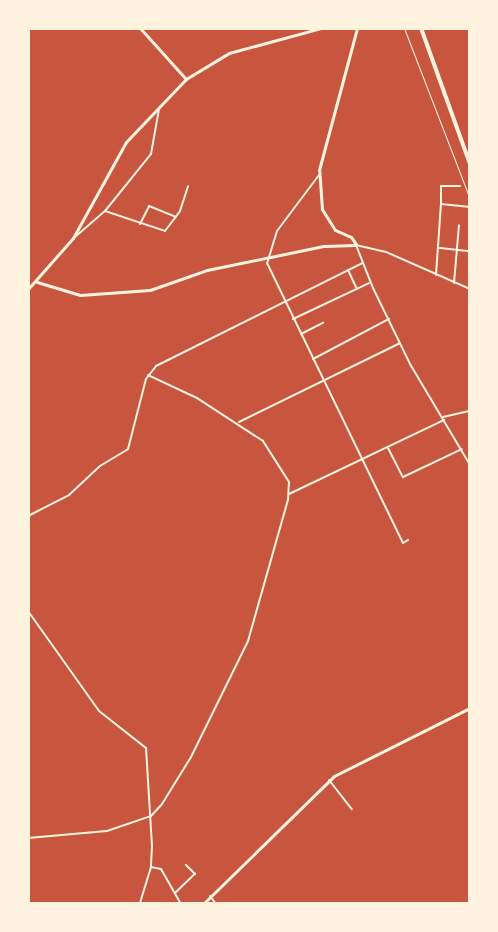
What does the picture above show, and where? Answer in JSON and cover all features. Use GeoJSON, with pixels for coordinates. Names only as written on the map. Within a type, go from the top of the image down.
{"type":"FeatureCollection","features":[{"type":"Feature","properties":{"kind":"highway"},"geometry":{"type":"LineString","coordinates":[[422,28],[470,164]]}},
{"type":"Feature","properties":{"kind":"street"},"geometry":{"type":"LineString","coordinates":[[140,28],[186,79]]}},
{"type":"Feature","properties":{"kind":"street"},"geometry":{"type":"LineString","coordinates":[[73,238],[122,148],[186,79],[229,53],[321,28]]}},
{"type":"Feature","properties":{"kind":"street"},"geometry":{"type":"LineString","coordinates":[[357,28],[319,176],[322,209],[335,230],[351,237],[356,245],[370,282],[400,343],[470,465]]}},
{"type":"Feature","properties":{"kind":"street"},"geometry":{"type":"LineString","coordinates":[[28,289],[73,238],[105,210],[151,154],[160,106]]}},
{"type":"Feature","properties":{"kind":"street"},"geometry":{"type":"LineString","coordinates":[[319,176],[276,231],[267,260],[293,319],[403,543],[408,540]]}},
{"type":"Feature","properties":{"kind":"street"},"geometry":{"type":"LineString","coordinates":[[105,210],[164,231],[176,217],[188,186]]}},
{"type":"Feature","properties":{"kind":"street"},"geometry":{"type":"LineString","coordinates":[[436,275],[441,186],[460,186]]}},
{"type":"Feature","properties":{"kind":"street"},"geometry":{"type":"LineString","coordinates":[[441,204],[468,207]]}},
{"type":"Feature","properties":{"kind":"street"},"geometry":{"type":"LineString","coordinates":[[140,224],[149,206],[176,217]]}},
{"type":"Feature","properties":{"kind":"street"},"geometry":{"type":"LineString","coordinates":[[454,283],[459,225]]}},
{"type":"Feature","properties":{"kind":"street"},"geometry":{"type":"LineString","coordinates":[[28,282],[36,282],[80,295],[144,290],[207,270],[267,260],[318,247],[356,245],[380,250],[470,289]]}},
{"type":"Feature","properties":{"kind":"street"},"geometry":{"type":"LineString","coordinates":[[439,248],[470,251]]}},
{"type":"Feature","properties":{"kind":"street"},"geometry":{"type":"LineString","coordinates":[[28,516],[69,495],[100,466],[128,449],[148,375],[156,366],[215,333],[363,263]]}},
{"type":"Feature","properties":{"kind":"street"},"geometry":{"type":"LineString","coordinates":[[348,270],[357,289]]}},
{"type":"Feature","properties":{"kind":"street"},"geometry":{"type":"LineString","coordinates":[[293,319],[370,282]]}},
{"type":"Feature","properties":{"kind":"street"},"geometry":{"type":"LineString","coordinates":[[313,359],[389,319]]}},
{"type":"Feature","properties":{"kind":"street"},"geometry":{"type":"LineString","coordinates":[[301,334],[323,323]]}},
{"type":"Feature","properties":{"kind":"street"},"geometry":{"type":"LineString","coordinates":[[238,423],[400,343]]}},
{"type":"Feature","properties":{"kind":"street"},"geometry":{"type":"LineString","coordinates":[[28,838],[99,833],[151,816],[182,775],[248,641],[290,494],[289,482],[265,443],[238,423],[148,375]]}},
{"type":"Feature","properties":{"kind":"street"},"geometry":{"type":"LineString","coordinates":[[290,494],[388,448],[443,419],[470,411]]}},
{"type":"Feature","properties":{"kind":"street"},"geometry":{"type":"LineString","coordinates":[[388,448],[403,477],[462,448]]}},
{"type":"Feature","properties":{"kind":"street"},"geometry":{"type":"LineString","coordinates":[[28,611],[99,711],[146,748],[151,816],[151,867],[140,903]]}},
{"type":"Feature","properties":{"kind":"street"},"geometry":{"type":"LineString","coordinates":[[203,903],[329,780],[470,708]]}},
{"type":"Feature","properties":{"kind":"street"},"geometry":{"type":"LineString","coordinates":[[329,780],[352,809]]}},
{"type":"Feature","properties":{"kind":"street"},"geometry":{"type":"LineString","coordinates":[[175,893],[195,874],[186,865]]}},
{"type":"Feature","properties":{"kind":"street"},"geometry":{"type":"LineString","coordinates":[[151,867],[161,869],[181,903]]}},
{"type":"Feature","properties":{"kind":"street"},"geometry":{"type":"LineString","coordinates":[[210,896],[216,903]]}},
{"type":"Feature","properties":{"kind":"lane"},"geometry":{"type":"LineString","coordinates":[[404,28],[470,199]]}}]}
